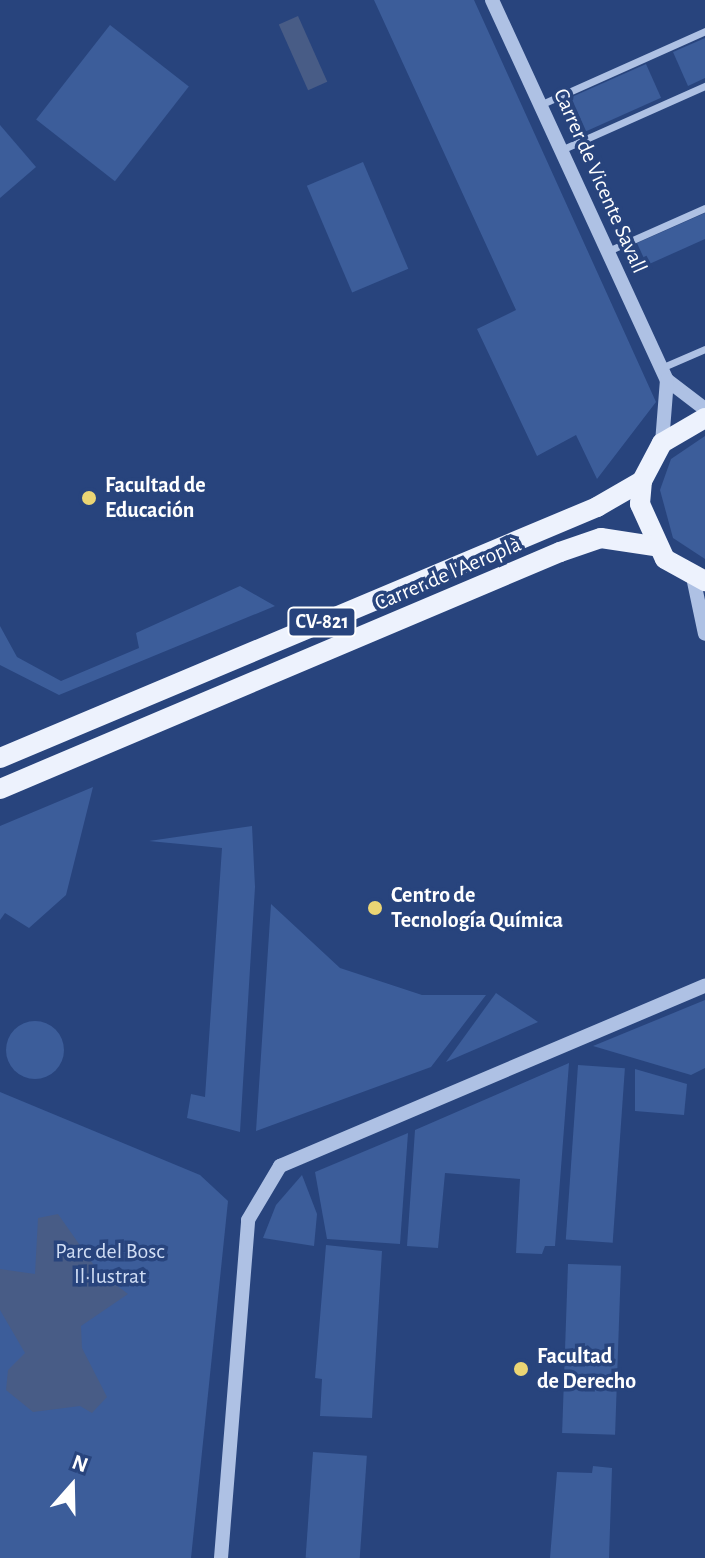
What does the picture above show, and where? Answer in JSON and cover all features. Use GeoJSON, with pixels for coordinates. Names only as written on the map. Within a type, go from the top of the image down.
{"type":"FeatureCollection","features":[{"type":"Feature","properties":{"kind":"main road"},"geometry":{"type":"LineString","coordinates":[[654,546],[644,526],[642,481],[662,443],[705,418]]}},
{"type":"Feature","properties":{"kind":"main road","name":"Carrer de l'Aeroplà"},"geometry":{"type":"LineString","coordinates":[[0,758],[597,507],[642,481]]}},
{"type":"Feature","properties":{"kind":"main road","name":"Carrer de l'Aeroplà"},"geometry":{"type":"LineString","coordinates":[[0,789],[560,552],[601,538],[654,546]]}},
{"type":"Feature","properties":{"kind":"main road","name":"CV-821"},"geometry":{"type":"LineString","coordinates":[[654,546],[699,579]]}},
{"type":"Feature","properties":{"kind":"street","name":"Carrer de Vicente Savall"},"geometry":{"type":"LineString","coordinates":[[494,1],[664,374]]}},
{"type":"Feature","properties":{"kind":"street"},"geometry":{"type":"LineString","coordinates":[[542,104],[705,31]]}},
{"type":"Feature","properties":{"kind":"street"},"geometry":{"type":"LineString","coordinates":[[561,150],[705,86]]}},
{"type":"Feature","properties":{"kind":"street"},"geometry":{"type":"LineString","coordinates":[[607,251],[705,208]]}},
{"type":"Feature","properties":{"kind":"street"},"geometry":{"type":"LineString","coordinates":[[664,374],[705,349]]}},
{"type":"Feature","properties":{"kind":"street"},"geometry":{"type":"LineString","coordinates":[[664,374],[705,409]]}},
{"type":"Feature","properties":{"kind":"street"},"geometry":{"type":"LineString","coordinates":[[662,443],[664,374]]}},
{"type":"Feature","properties":{"kind":"street"},"geometry":{"type":"LineString","coordinates":[[699,579],[705,634]]}},
{"type":"Feature","properties":{"kind":"street"},"geometry":{"type":"LineString","coordinates":[[221,1558],[248,1220],[280,1166],[705,986]]}},
{"type":"Feature","properties":{"kind":"green space"},"geometry":{"type":"Polygon","coordinates":[[[374,0],[474,0],[656,402],[597,479],[576,435],[537,456],[477,329],[516,310],[374,0]]]}},
{"type":"Feature","properties":{"kind":"green space"},"geometry":{"type":"Polygon","coordinates":[[[110,25],[189,87],[115,181],[36,120],[110,25]]]}},
{"type":"Feature","properties":{"kind":"green space"},"geometry":{"type":"Polygon","coordinates":[[[705,38],[705,78],[688,86],[673,52],[705,38]]]}},
{"type":"Feature","properties":{"kind":"green space"},"geometry":{"type":"Polygon","coordinates":[[[646,64],[661,98],[586,131],[571,97],[646,64]]]}},
{"type":"Feature","properties":{"kind":"green space"},"geometry":{"type":"Polygon","coordinates":[[[0,125],[36,167],[0,198],[0,125]]]}},
{"type":"Feature","properties":{"kind":"green space"},"geometry":{"type":"Polygon","coordinates":[[[363,162],[408,269],[352,293],[307,186],[363,162]]]}},
{"type":"Feature","properties":{"kind":"green space"},"geometry":{"type":"Polygon","coordinates":[[[705,213],[705,239],[647,265],[637,243],[705,213]]]}},
{"type":"Feature","properties":{"kind":"green space"},"geometry":{"type":"Polygon","coordinates":[[[705,436],[705,559],[673,538],[660,490],[671,459],[705,436]]]}},
{"type":"Feature","properties":{"kind":"green space"},"geometry":{"type":"Polygon","coordinates":[[[240,586],[275,606],[59,695],[0,665],[0,626],[17,657],[61,681],[139,648],[136,633],[240,586]]]}},
{"type":"Feature","properties":{"kind":"green space"},"geometry":{"type":"Polygon","coordinates":[[[93,787],[66,895],[29,928],[5,913],[0,920],[0,826],[93,787]]]}},
{"type":"Feature","properties":{"kind":"green space"},"geometry":{"type":"Polygon","coordinates":[[[252,826],[255,887],[240,1132],[187,1118],[191,1094],[205,1097],[222,848],[149,841],[252,826]]]}},
{"type":"Feature","properties":{"kind":"green space"},"geometry":{"type":"Polygon","coordinates":[[[271,904],[340,968],[422,995],[486,995],[431,1067],[256,1131],[271,904]]]}},
{"type":"Feature","properties":{"kind":"green space"},"geometry":{"type":"Polygon","coordinates":[[[496,993],[538,1022],[446,1062],[496,993]]]}},
{"type":"Feature","properties":{"kind":"green space"},"geometry":{"type":"Polygon","coordinates":[[[705,1000],[705,1068],[691,1075],[593,1046],[705,1000]]]}},
{"type":"Feature","properties":{"kind":"green space"},"geometry":{"type":"Polygon","coordinates":[[[35,1021],[55,1030],[64,1050],[55,1070],[35,1079],[15,1070],[6,1050],[15,1030],[35,1021]]]}},
{"type":"Feature","properties":{"kind":"green space"},"geometry":{"type":"Polygon","coordinates":[[[569,1063],[555,1246],[545,1246],[542,1254],[516,1253],[520,1179],[445,1173],[438,1248],[407,1246],[415,1130],[569,1063]]]}},
{"type":"Feature","properties":{"kind":"green space"},"geometry":{"type":"Polygon","coordinates":[[[578,1065],[625,1068],[613,1243],[566,1240],[578,1065]]]}},
{"type":"Feature","properties":{"kind":"green space"},"geometry":{"type":"Polygon","coordinates":[[[635,1069],[687,1084],[684,1115],[635,1111],[635,1069]]]}},
{"type":"Feature","properties":{"kind":"green space","name":"Parc del Bosc Il·lustrat"},"geometry":{"type":"Polygon","coordinates":[[[0,1092],[200,1175],[228,1201],[191,1558],[0,1558],[0,1092]]]}},
{"type":"Feature","properties":{"kind":"green space"},"geometry":{"type":"Polygon","coordinates":[[[408,1133],[400,1244],[327,1239],[315,1172],[408,1133]]]}},
{"type":"Feature","properties":{"kind":"green space"},"geometry":{"type":"Polygon","coordinates":[[[302,1175],[317,1214],[314,1246],[263,1238],[276,1205],[302,1175]]]}},
{"type":"Feature","properties":{"kind":"green space"},"geometry":{"type":"Polygon","coordinates":[[[326,1245],[382,1251],[372,1418],[320,1416],[322,1379],[315,1378],[326,1245]]]}},
{"type":"Feature","properties":{"kind":"green space"},"geometry":{"type":"Polygon","coordinates":[[[568,1264],[621,1266],[615,1435],[562,1433],[568,1264]]]}},
{"type":"Feature","properties":{"kind":"green space"},"geometry":{"type":"Polygon","coordinates":[[[313,1452],[367,1456],[360,1558],[306,1558],[313,1452]]]}},
{"type":"Feature","properties":{"kind":"green space"},"geometry":{"type":"Polygon","coordinates":[[[593,1466],[612,1468],[609,1558],[550,1558],[557,1472],[592,1473],[593,1466]]]}},
{"type":"Feature","properties":{"kind":"shaded area"},"geometry":{"type":"Polygon","coordinates":[[[298,16],[327,82],[308,90],[279,25],[298,16]]]}},
{"type":"Feature","properties":{"kind":"shaded area"},"geometry":{"type":"Polygon","coordinates":[[[58,1214],[98,1271],[128,1294],[81,1326],[82,1348],[107,1397],[92,1413],[80,1406],[33,1412],[6,1390],[8,1370],[25,1353],[0,1310],[0,1269],[35,1274],[38,1218],[58,1214]]]}},
{"type":"Feature","properties":{"kind":"place","name":"Facultad de Educación"},"geometry":{"type":"Point","coordinates":[89,498]}},
{"type":"Feature","properties":{"kind":"place","name":"Centro de Tecnología Química"},"geometry":{"type":"Point","coordinates":[375,908]}},
{"type":"Feature","properties":{"kind":"place","name":"Facultad de Derecho"},"geometry":{"type":"Point","coordinates":[521,1369]}}]}
